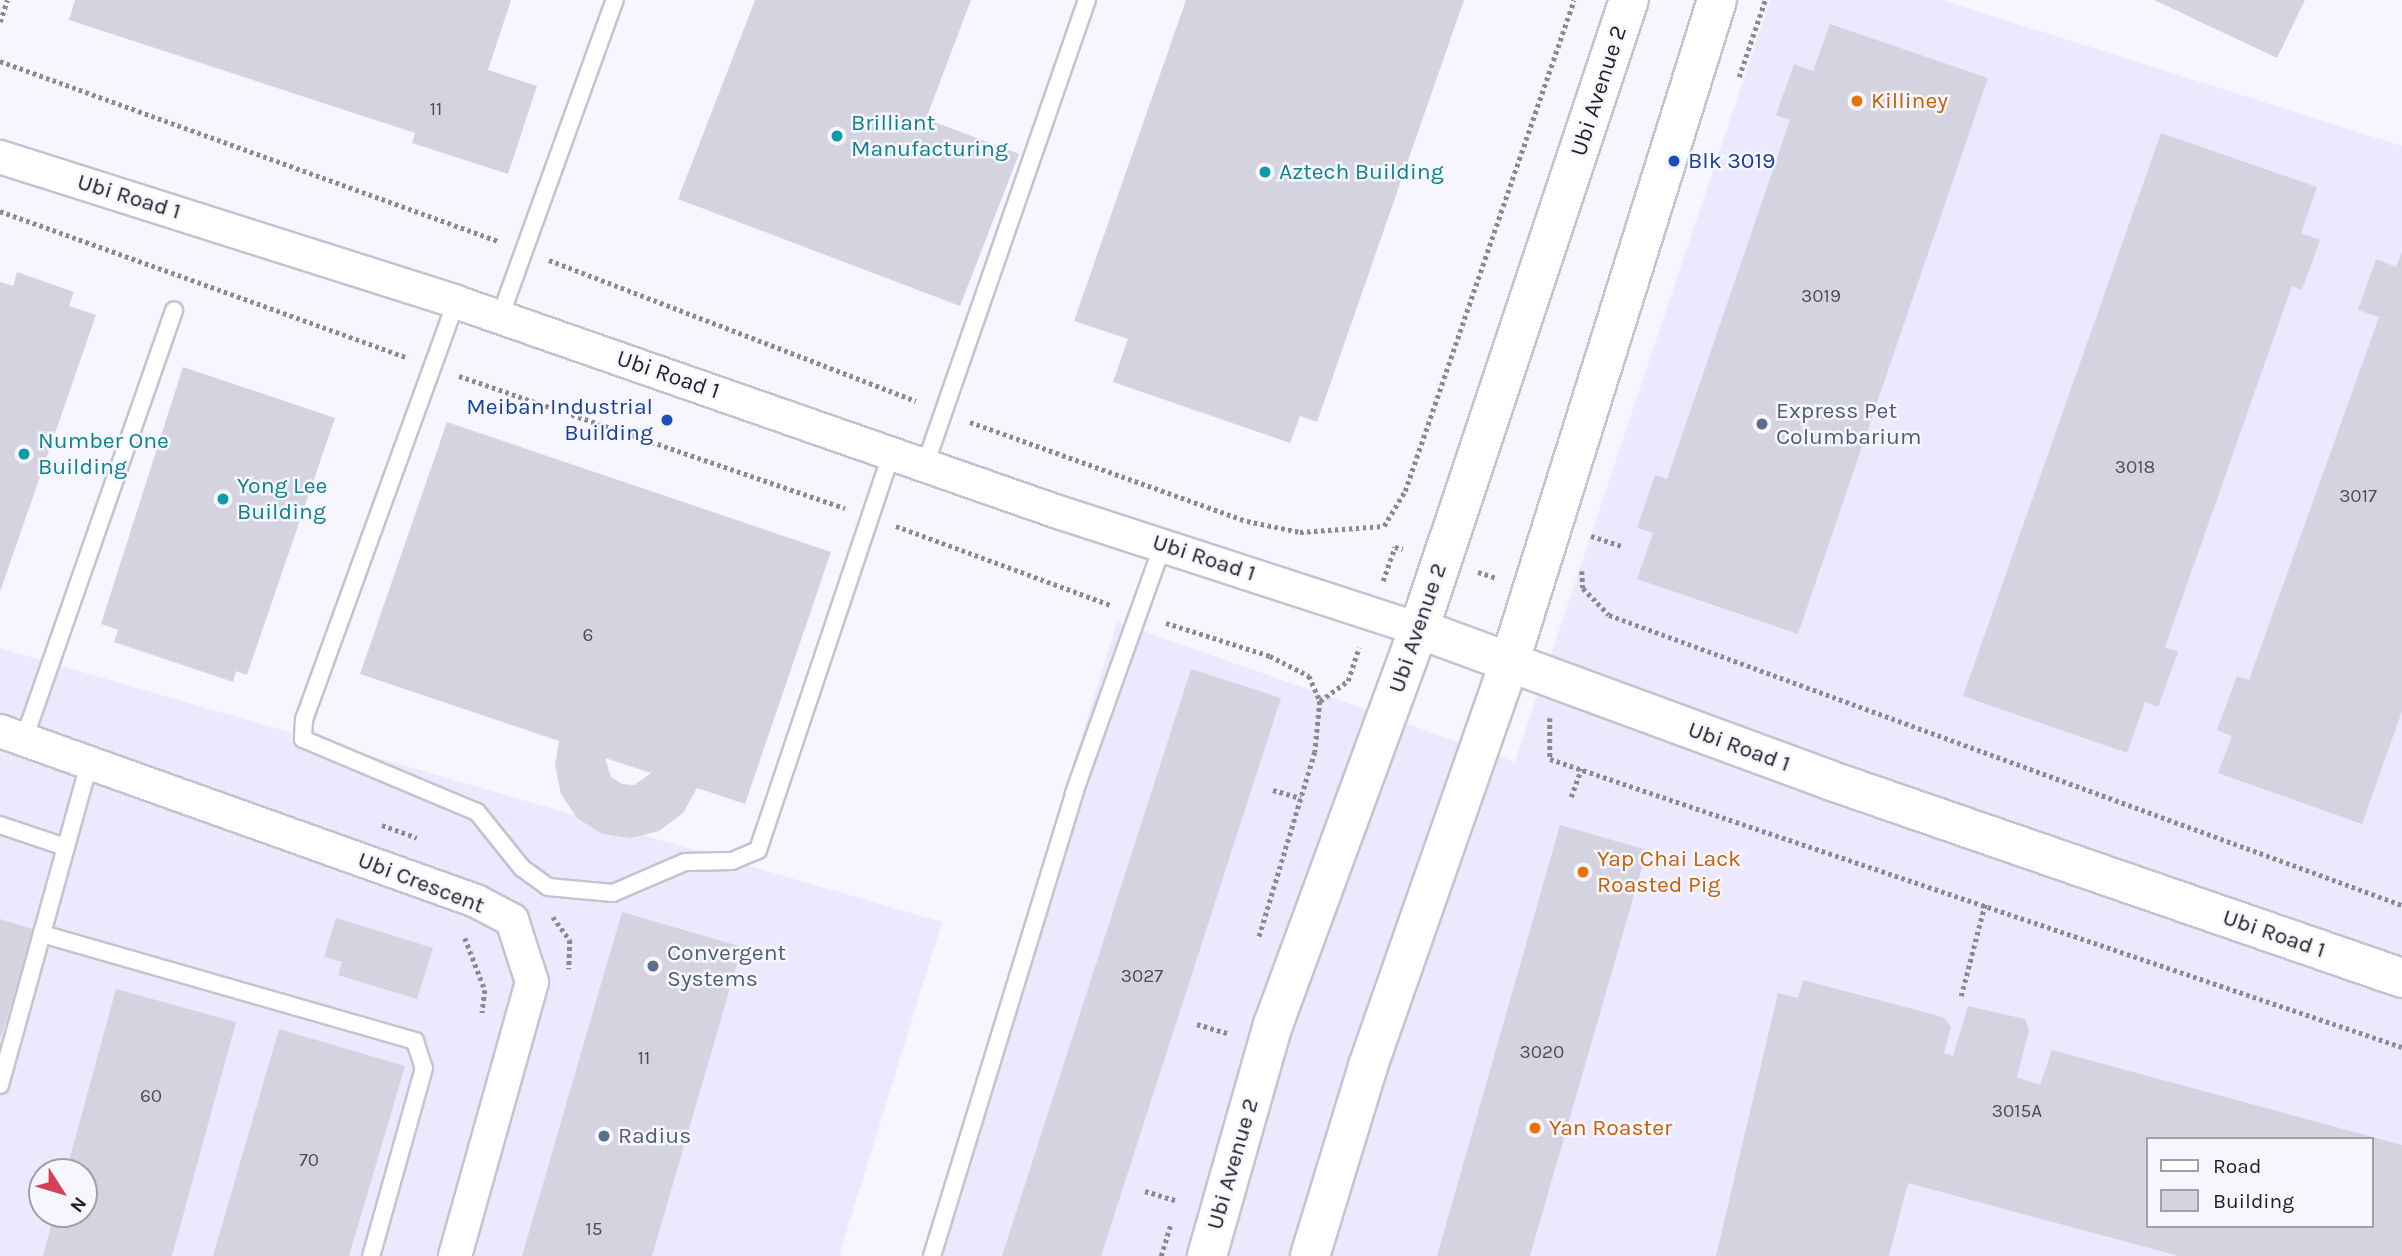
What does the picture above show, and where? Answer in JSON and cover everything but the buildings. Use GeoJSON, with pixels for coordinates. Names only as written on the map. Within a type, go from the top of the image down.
{"type":"FeatureCollection","features":[{"type":"Feature","properties":{"kind":"main road","name":"Ubi Avenue 2"},"geometry":{"type":"LineString","coordinates":[[1207,1256],[1273,1025],[1419,629],[1629,0]]}},
{"type":"Feature","properties":{"kind":"main road"},"geometry":{"type":"LineString","coordinates":[[1310,1256],[1368,1066],[1510,661],[1717,0]]}},
{"type":"Feature","properties":{"kind":"main road","name":"Ubi Road 1"},"geometry":{"type":"LineString","coordinates":[[1419,629],[1842,784],[2402,978]]}},
{"type":"Feature","properties":{"kind":"street","name":"Ubi Road 1"},"geometry":{"type":"LineString","coordinates":[[0,158],[456,302],[891,454],[1419,629]]}},
{"type":"Feature","properties":{"kind":"street","name":"Ubi Crescent"},"geometry":{"type":"LineString","coordinates":[[12,735],[476,901],[512,920],[532,982],[456,1256]]}},
{"type":"Feature","properties":{"kind":"lane"},"geometry":{"type":"LineString","coordinates":[[500,317],[615,0]]}},
{"type":"Feature","properties":{"kind":"lane"},"geometry":{"type":"LineString","coordinates":[[925,465],[1087,0]]}},
{"type":"Feature","properties":{"kind":"lane"},"geometry":{"type":"LineString","coordinates":[[456,302],[304,719],[303,739],[477,812],[522,867],[548,887],[613,893],[685,862],[732,861],[758,850],[891,454]]}},
{"type":"Feature","properties":{"kind":"lane"},"geometry":{"type":"LineString","coordinates":[[12,735],[174,310]]}},
{"type":"Feature","properties":{"kind":"lane"},"geometry":{"type":"LineString","coordinates":[[932,1256],[1074,793],[1163,544]]}},
{"type":"Feature","properties":{"kind":"lane"},"geometry":{"type":"LineString","coordinates":[[0,1084],[89,764]]}},
{"type":"Feature","properties":{"kind":"lane"},"geometry":{"type":"LineString","coordinates":[[0,825],[65,847]]}},
{"type":"Feature","properties":{"kind":"lane"},"geometry":{"type":"LineString","coordinates":[[42,934],[415,1041],[424,1068],[371,1256]]}},
{"type":"Feature","properties":{"kind":"path"},"geometry":{"type":"LineString","coordinates":[[0,22],[8,0]]}},
{"type":"Feature","properties":{"kind":"path"},"geometry":{"type":"LineString","coordinates":[[0,61],[525,251],[943,412],[1247,521],[1300,532],[1384,526],[1405,491],[1574,0]]}},
{"type":"Feature","properties":{"kind":"path"},"geometry":{"type":"LineString","coordinates":[[0,211],[432,366],[871,517],[1137,614],[1270,656],[1309,676],[1320,701],[1348,681]]}},
{"type":"Feature","properties":{"kind":"path"},"geometry":{"type":"LineString","coordinates":[[1590,536],[1621,545]]}},
{"type":"Feature","properties":{"kind":"path"},"geometry":{"type":"LineString","coordinates":[[1583,588],[1609,615],[2402,905]]}},
{"type":"Feature","properties":{"kind":"path"},"geometry":{"type":"LineString","coordinates":[[1550,706],[1550,759],[2402,1047]]}},
{"type":"Feature","properties":{"kind":"path"},"geometry":{"type":"LineString","coordinates":[[1572,797],[1581,769]]}},
{"type":"Feature","properties":{"kind":"path"},"geometry":{"type":"LineString","coordinates":[[1273,790],[1301,798]]}},
{"type":"Feature","properties":{"kind":"path"},"geometry":{"type":"LineString","coordinates":[[1961,996],[1985,904]]}},
{"type":"Feature","properties":{"kind":"path"},"geometry":{"type":"LineString","coordinates":[[451,930],[464,936],[474,955],[485,990],[482,1017]]}},
{"type":"Feature","properties":{"kind":"path"},"geometry":{"type":"LineString","coordinates":[[1197,1024],[1230,1034]]}},
{"type":"Feature","properties":{"kind":"path"},"geometry":{"type":"LineString","coordinates":[[1144,1191],[1178,1201]]}},
{"type":"Feature","properties":{"kind":"shaded area"},"geometry":{"type":"Polygon","coordinates":[[[1770,0],[1942,0],[2402,146],[2402,1256],[922,1256],[1117,622],[1515,762],[1770,0]]]}},
{"type":"Feature","properties":{"kind":"shaded area"},"geometry":{"type":"Polygon","coordinates":[[[0,648],[942,922],[839,1256],[0,1256],[0,648]]]}},
{"type":"Feature","properties":{"kind":"place","name":"Killiney"},"geometry":{"type":"Point","coordinates":[1857,101]}},
{"type":"Feature","properties":{"kind":"place","name":"Brilliant Manufacturing"},"geometry":{"type":"Point","coordinates":[837,136]}},
{"type":"Feature","properties":{"kind":"place","name":"Blk 3019"},"geometry":{"type":"Point","coordinates":[1674,161]}},
{"type":"Feature","properties":{"kind":"place","name":"Aztech Building"},"geometry":{"type":"Point","coordinates":[1265,172]}},
{"type":"Feature","properties":{"kind":"place","name":"Meiban Industrial Building"},"geometry":{"type":"Point","coordinates":[667,420]}},
{"type":"Feature","properties":{"kind":"place","name":"Express Pet Columbarium"},"geometry":{"type":"Point","coordinates":[1762,424]}},
{"type":"Feature","properties":{"kind":"place","name":"Number One Building"},"geometry":{"type":"Point","coordinates":[24,454]}},
{"type":"Feature","properties":{"kind":"place","name":"Yong Lee Building"},"geometry":{"type":"Point","coordinates":[223,499]}},
{"type":"Feature","properties":{"kind":"place","name":"Yap Chai Lack Roasted Pig"},"geometry":{"type":"Point","coordinates":[1583,872]}},
{"type":"Feature","properties":{"kind":"place","name":"Convergent Systems"},"geometry":{"type":"Point","coordinates":[653,966]}},
{"type":"Feature","properties":{"kind":"place","name":"Yan Roaster"},"geometry":{"type":"Point","coordinates":[1535,1128]}},
{"type":"Feature","properties":{"kind":"place","name":"Radius"},"geometry":{"type":"Point","coordinates":[604,1136]}}]}
